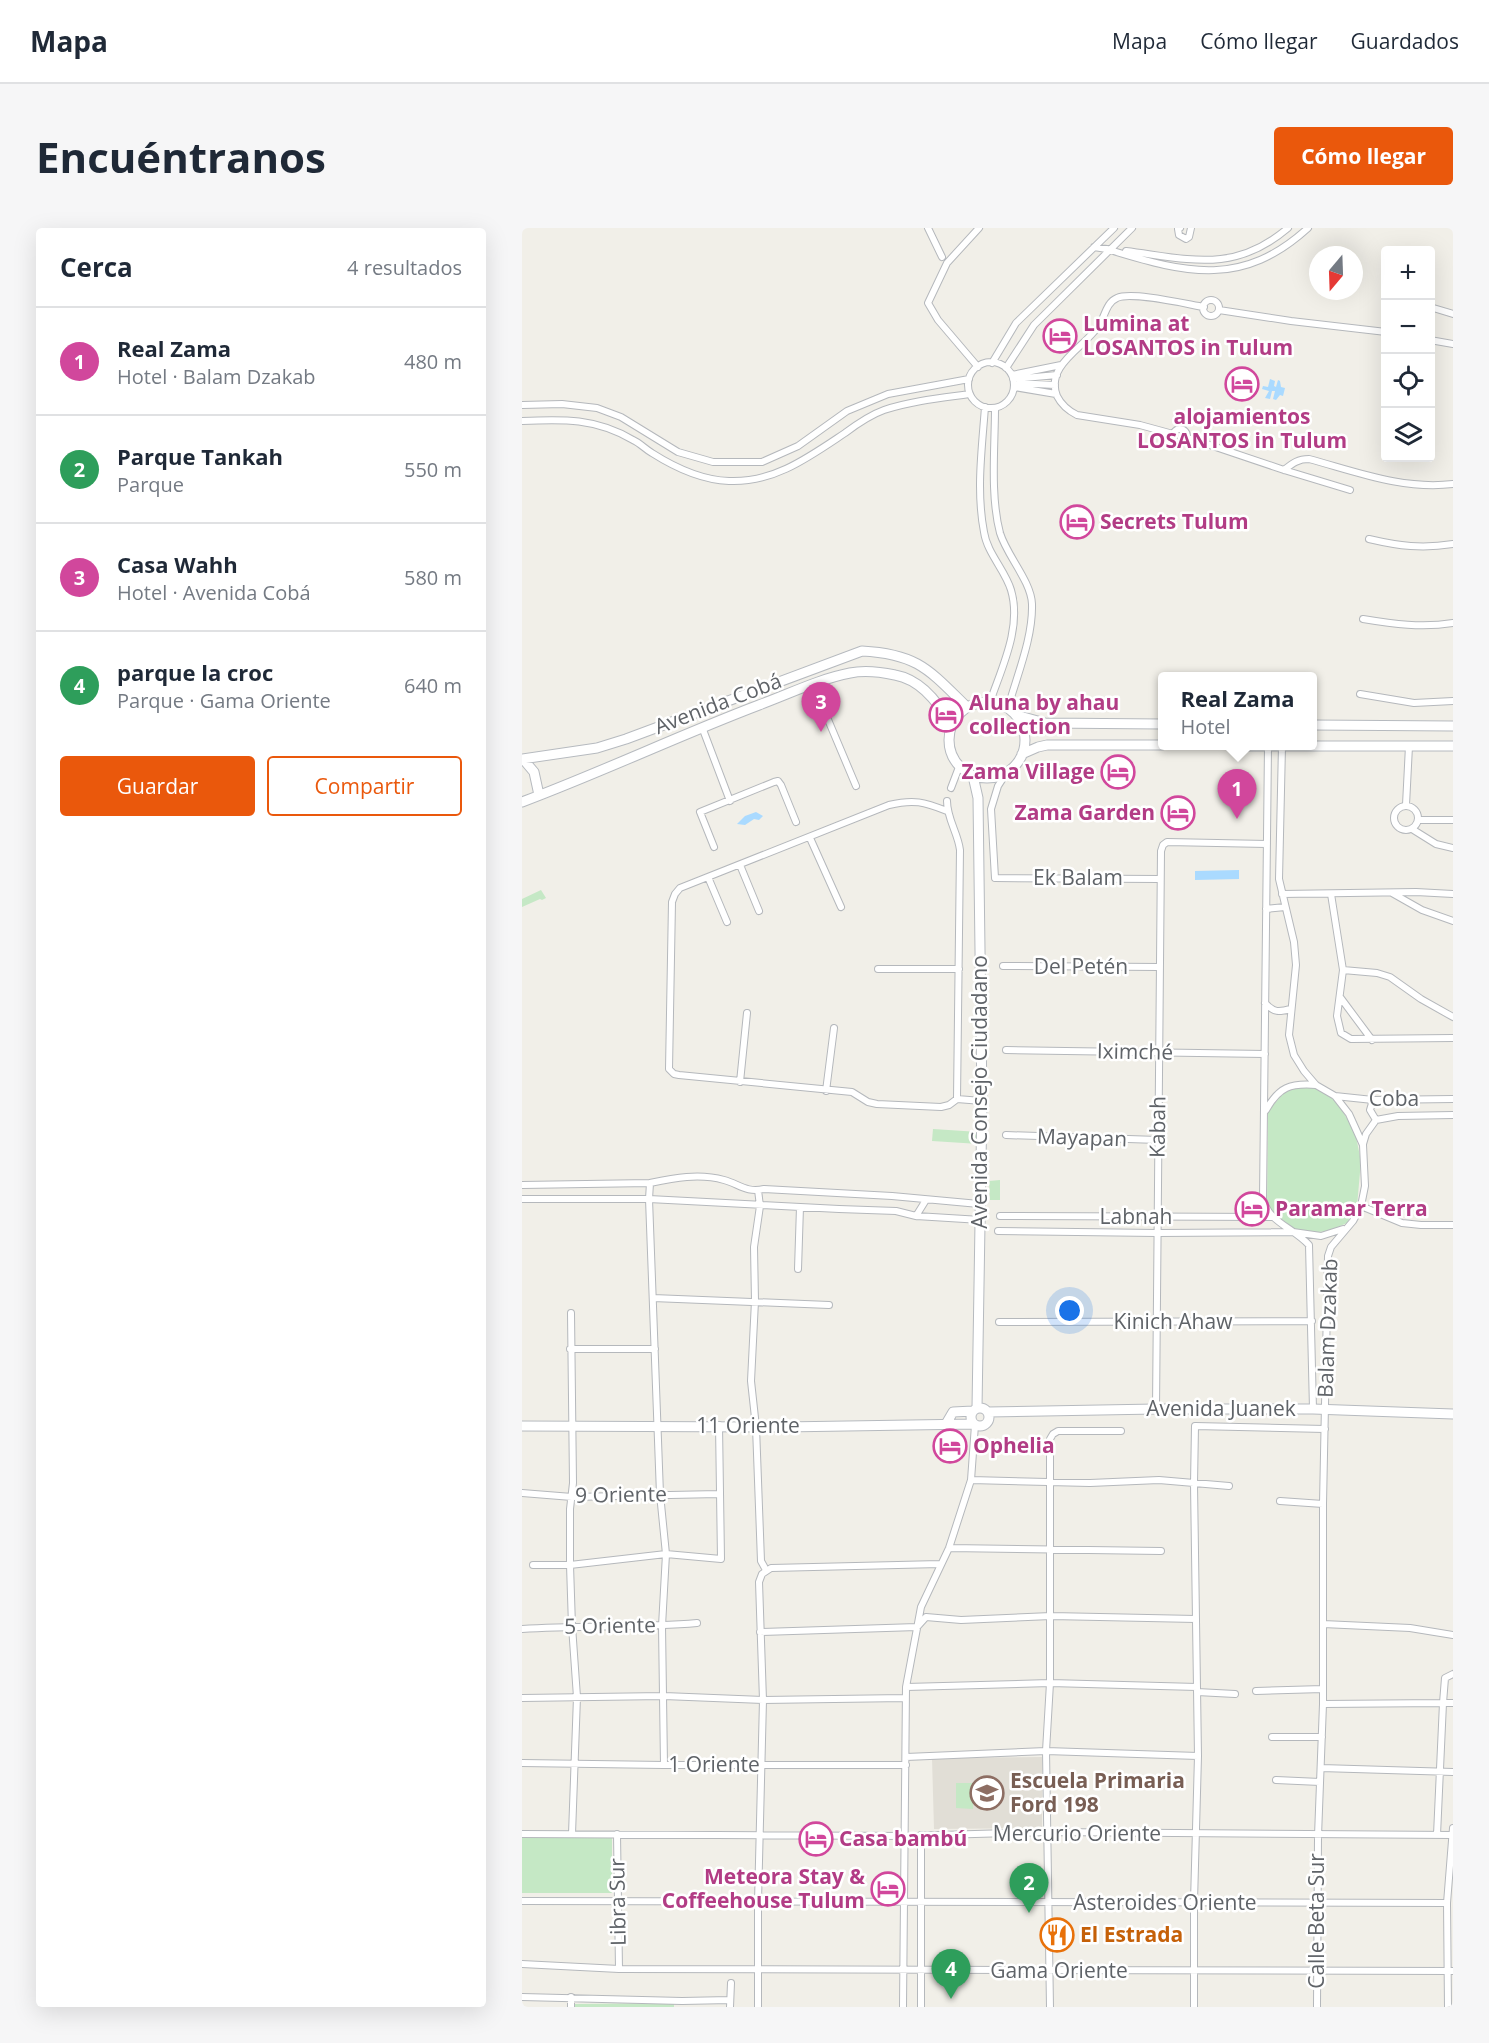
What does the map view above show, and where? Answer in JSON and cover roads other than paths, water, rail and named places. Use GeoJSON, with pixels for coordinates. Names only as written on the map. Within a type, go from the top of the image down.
{"type":"FeatureCollection","features":[{"type":"Feature","properties":{"kind":"street"},"geometry":{"type":"LineString","coordinates":[[928,228],[942,257]]}},
{"type":"Feature","properties":{"kind":"street"},"geometry":{"type":"LineString","coordinates":[[978,367],[938,320],[928,303],[947,263],[980,228]]}},
{"type":"Feature","properties":{"kind":"street"},"geometry":{"type":"LineString","coordinates":[[992,363],[1016,323],[1114,228]]}},
{"type":"Feature","properties":{"kind":"street"},"geometry":{"type":"LineString","coordinates":[[1006,368],[1034,325],[1132,228]]}},
{"type":"Feature","properties":{"kind":"street"},"geometry":{"type":"LineString","coordinates":[[1180,228],[1178,229],[1179,235],[1186,239],[1189,237],[1191,228]]}},
{"type":"Feature","properties":{"kind":"street"},"geometry":{"type":"LineString","coordinates":[[1094,247],[1188,260],[1219,260],[1253,251],[1288,228]]}},
{"type":"Feature","properties":{"kind":"street"},"geometry":{"type":"LineString","coordinates":[[1110,250],[1149,262],[1198,270],[1235,269],[1265,260],[1290,244],[1308,228]]}},
{"type":"Feature","properties":{"kind":"street"},"geometry":{"type":"LineString","coordinates":[[1204,307],[1132,296],[1119,297],[1107,306],[1093,334],[1061,365],[1055,385],[1056,394],[1071,412],[1077,415],[1140,425],[1173,434],[1176,430],[1181,429],[1185,431],[1186,437],[1350,490]]}},
{"type":"Feature","properties":{"kind":"street"},"geometry":{"type":"LineString","coordinates":[[1214,301],[1218,304],[1219,310],[1215,315],[1210,316],[1204,307],[1207,302],[1214,301]]}},
{"type":"Feature","properties":{"kind":"street"},"geometry":{"type":"LineString","coordinates":[[1435,308],[1453,314]]}},
{"type":"Feature","properties":{"kind":"street"},"geometry":{"type":"LineString","coordinates":[[1219,310],[1381,331]]}},
{"type":"Feature","properties":{"kind":"street"},"geometry":{"type":"LineString","coordinates":[[1435,341],[1453,344]]}},
{"type":"Feature","properties":{"kind":"street"},"geometry":{"type":"LineString","coordinates":[[992,363],[1006,368],[1013,381],[1008,401],[995,408],[976,403],[970,394],[969,379],[978,367],[992,363]]}},
{"type":"Feature","properties":{"kind":"street"},"geometry":{"type":"LineString","coordinates":[[1013,381],[1061,365]]}},
{"type":"Feature","properties":{"kind":"street"},"geometry":{"type":"LineString","coordinates":[[1013,381],[1057,375]]}},
{"type":"Feature","properties":{"kind":"street"},"geometry":{"type":"LineString","coordinates":[[522,405],[562,404],[597,408],[621,417],[678,452],[713,462],[762,462],[798,446],[847,411],[888,394],[969,379]]}},
{"type":"Feature","properties":{"kind":"street"},"geometry":{"type":"LineString","coordinates":[[1013,381],[1055,385]]}},
{"type":"Feature","properties":{"kind":"street"},"geometry":{"type":"LineString","coordinates":[[1013,381],[1056,394]]}},
{"type":"Feature","properties":{"kind":"street"},"geometry":{"type":"LineString","coordinates":[[522,421],[559,419],[598,424],[633,440],[672,465],[699,475],[728,481],[762,477],[785,471],[865,419],[884,410],[970,394]]}},
{"type":"Feature","properties":{"kind":"street"},"geometry":{"type":"LineString","coordinates":[[985,407],[980,478],[984,533],[1011,589],[1015,612],[1011,637],[990,702]]}},
{"type":"Feature","properties":{"kind":"street"},"geometry":{"type":"LineString","coordinates":[[995,408],[995,493],[999,529],[1032,602],[1027,638],[1008,708]]}},
{"type":"Feature","properties":{"kind":"street"},"geometry":{"type":"LineString","coordinates":[[1284,470],[1293,462],[1309,459],[1389,481],[1427,486],[1453,484]]}},
{"type":"Feature","properties":{"kind":"street"},"geometry":{"type":"LineString","coordinates":[[1369,539],[1422,548],[1453,544]]}},
{"type":"Feature","properties":{"kind":"street"},"geometry":{"type":"LineString","coordinates":[[1363,619],[1430,627],[1453,623]]}},
{"type":"Feature","properties":{"kind":"street","name":"Avenida Cobá"},"geometry":{"type":"LineString","coordinates":[[522,759],[597,748],[626,739],[862,651],[883,652],[907,658],[928,669],[967,707]]}},
{"type":"Feature","properties":{"kind":"street","name":"Avenida Cobá"},"geometry":{"type":"LineString","coordinates":[[522,802],[702,727],[813,684],[851,672],[898,675],[917,683],[943,711],[951,726]]}},
{"type":"Feature","properties":{"kind":"street"},"geometry":{"type":"LineString","coordinates":[[813,684],[856,786]]}},
{"type":"Feature","properties":{"kind":"street"},"geometry":{"type":"LineString","coordinates":[[1360,694],[1414,703],[1453,701]]}},
{"type":"Feature","properties":{"kind":"street"},"geometry":{"type":"LineString","coordinates":[[990,702],[1008,708],[1016,715],[1025,734],[1022,754],[1016,765],[1007,772],[991,778],[973,776],[959,767],[950,752],[948,734],[960,712],[974,704],[990,702]]}},
{"type":"Feature","properties":{"kind":"street"},"geometry":{"type":"LineString","coordinates":[[1016,715],[1045,723],[1158,724]]}},
{"type":"Feature","properties":{"kind":"street"},"geometry":{"type":"LineString","coordinates":[[1317,725],[1453,726]]}},
{"type":"Feature","properties":{"kind":"street"},"geometry":{"type":"LineString","coordinates":[[702,727],[730,801]]}},
{"type":"Feature","properties":{"kind":"street"},"geometry":{"type":"LineString","coordinates":[[1022,754],[1047,745],[1158,745]]}},
{"type":"Feature","properties":{"kind":"street"},"geometry":{"type":"LineString","coordinates":[[1317,746],[1453,746]]}},
{"type":"Feature","properties":{"kind":"street"},"geometry":{"type":"LineString","coordinates":[[1407,805],[1409,746]]}},
{"type":"Feature","properties":{"kind":"street"},"geometry":{"type":"LineString","coordinates":[[1268,750],[1266,1111],[1263,1199],[1266,1209],[1273,1217],[1309,1245],[1313,1409]]}},
{"type":"Feature","properties":{"kind":"street","name":"Balam Dzakab"},"geometry":{"type":"LineString","coordinates":[[1282,750],[1279,879],[1294,942],[1296,964],[1289,1035],[1294,1055],[1304,1071],[1316,1085],[1335,1096],[1349,1114],[1363,1145],[1365,1186],[1361,1206],[1353,1221],[1331,1246],[1328,1256],[1323,1624]]}},
{"type":"Feature","properties":{"kind":"street"},"geometry":{"type":"LineString","coordinates":[[522,759],[534,772],[539,795]]}},
{"type":"Feature","properties":{"kind":"street"},"geometry":{"type":"LineString","coordinates":[[951,788],[959,767]]}},
{"type":"Feature","properties":{"kind":"street","name":"Ek Balam"},"geometry":{"type":"LineString","coordinates":[[1007,772],[998,786],[991,809],[995,878],[1160,879]]}},
{"type":"Feature","properties":{"kind":"street","name":"Avenida Consejo Ciudadano"},"geometry":{"type":"LineString","coordinates":[[973,776],[978,798],[982,1101],[975,1410]]}},
{"type":"Feature","properties":{"kind":"street"},"geometry":{"type":"LineString","coordinates":[[714,847],[700,812],[778,781],[796,822]]}},
{"type":"Feature","properties":{"kind":"street"},"geometry":{"type":"LineString","coordinates":[[947,812],[926,803],[908,801],[889,805],[680,888],[672,902],[669,1069],[679,1075],[852,1092],[868,1102],[877,1104],[941,1107],[957,1099],[982,1101]]}},
{"type":"Feature","properties":{"kind":"street"},"geometry":{"type":"LineString","coordinates":[[947,801],[947,812],[959,841],[960,850],[957,1099]]}},
{"type":"Feature","properties":{"kind":"street"},"geometry":{"type":"LineString","coordinates":[[1412,829],[1419,820],[1415,809],[1407,805],[1397,809],[1394,819],[1396,825],[1402,830],[1412,829],[1436,844],[1453,848]]}},
{"type":"Feature","properties":{"kind":"street"},"geometry":{"type":"LineString","coordinates":[[1419,820],[1453,820]]}},
{"type":"Feature","properties":{"kind":"street"},"geometry":{"type":"LineString","coordinates":[[810,838],[841,907]]}},
{"type":"Feature","properties":{"kind":"street","name":"Kabah"},"geometry":{"type":"LineString","coordinates":[[1156,1409],[1162,845],[1167,842],[1267,843]]}},
{"type":"Feature","properties":{"kind":"street"},"geometry":{"type":"LineString","coordinates":[[740,865],[759,911]]}},
{"type":"Feature","properties":{"kind":"street"},"geometry":{"type":"LineString","coordinates":[[708,877],[727,922]]}},
{"type":"Feature","properties":{"kind":"street"},"geometry":{"type":"LineString","coordinates":[[1282,894],[1444,892],[1453,894]]}},
{"type":"Feature","properties":{"kind":"street"},"geometry":{"type":"LineString","coordinates":[[1392,893],[1422,910],[1453,921]]}},
{"type":"Feature","properties":{"kind":"street"},"geometry":{"type":"LineString","coordinates":[[1331,894],[1343,970],[1337,1016],[1341,1034],[1351,1039],[1372,1040],[1453,1038]]}},
{"type":"Feature","properties":{"kind":"street"},"geometry":{"type":"LineString","coordinates":[[1266,909],[1285,907]]}},
{"type":"Feature","properties":{"kind":"street","name":"Del Petén"},"geometry":{"type":"LineString","coordinates":[[1003,966],[1159,967]]}},
{"type":"Feature","properties":{"kind":"street"},"geometry":{"type":"LineString","coordinates":[[878,969],[959,969]]}},
{"type":"Feature","properties":{"kind":"street"},"geometry":{"type":"LineString","coordinates":[[1343,970],[1377,973],[1390,977],[1421,999],[1453,1017]]}},
{"type":"Feature","properties":{"kind":"street"},"geometry":{"type":"LineString","coordinates":[[1340,996],[1372,1040]]}},
{"type":"Feature","properties":{"kind":"street"},"geometry":{"type":"LineString","coordinates":[[1265,1002],[1271,1010],[1291,1009]]}},
{"type":"Feature","properties":{"kind":"street"},"geometry":{"type":"LineString","coordinates":[[740,1082],[747,1013]]}},
{"type":"Feature","properties":{"kind":"street"},"geometry":{"type":"LineString","coordinates":[[826,1091],[834,1028]]}},
{"type":"Feature","properties":{"kind":"street","name":"Iximché"},"geometry":{"type":"LineString","coordinates":[[1006,1050],[1265,1054]]}},
{"type":"Feature","properties":{"kind":"street"},"geometry":{"type":"LineString","coordinates":[[1266,1111],[1272,1101],[1289,1086],[1300,1083],[1316,1085]]}},
{"type":"Feature","properties":{"kind":"street","name":"Coba"},"geometry":{"type":"LineString","coordinates":[[1335,1096],[1373,1100],[1453,1099]]}},
{"type":"Feature","properties":{"kind":"street"},"geometry":{"type":"LineString","coordinates":[[1373,1100],[1370,1110],[1376,1120]]}},
{"type":"Feature","properties":{"kind":"street"},"geometry":{"type":"LineString","coordinates":[[1363,1145],[1366,1134],[1376,1120],[1398,1116],[1453,1115]]}},
{"type":"Feature","properties":{"kind":"street","name":"Mayapan"},"geometry":{"type":"LineString","coordinates":[[1006,1135],[1158,1140]]}},
{"type":"Feature","properties":{"kind":"street"},"geometry":{"type":"LineString","coordinates":[[522,1185],[650,1183],[680,1176],[725,1180],[742,1189],[892,1196],[979,1204]]}},
{"type":"Feature","properties":{"kind":"street"},"geometry":{"type":"LineString","coordinates":[[650,1183],[660,1494],[666,1554],[662,1626],[664,1765]]}},
{"type":"Feature","properties":{"kind":"street"},"geometry":{"type":"LineString","coordinates":[[542,1185],[543,1199]]}},
{"type":"Feature","properties":{"kind":"street"},"geometry":{"type":"LineString","coordinates":[[735,1203],[742,1189]]}},
{"type":"Feature","properties":{"kind":"street"},"geometry":{"type":"LineString","coordinates":[[758,1190],[760,1206],[754,1247],[755,1301],[751,1381],[756,1427],[760,1561],[766,1570]]}},
{"type":"Feature","properties":{"kind":"street"},"geometry":{"type":"LineString","coordinates":[[838,1209],[840,1194]]}},
{"type":"Feature","properties":{"kind":"street"},"geometry":{"type":"LineString","coordinates":[[892,1196],[896,1211]]}},
{"type":"Feature","properties":{"kind":"street"},"geometry":{"type":"LineString","coordinates":[[522,1199],[649,1198],[760,1206],[896,1211],[916,1216],[981,1220]]}},
{"type":"Feature","properties":{"kind":"street"},"geometry":{"type":"LineString","coordinates":[[916,1216],[926,1200]]}},
{"type":"Feature","properties":{"kind":"street"},"geometry":{"type":"LineString","coordinates":[[1361,1206],[1402,1222],[1421,1226],[1453,1225]]}},
{"type":"Feature","properties":{"kind":"street"},"geometry":{"type":"LineString","coordinates":[[798,1269],[800,1207]]}},
{"type":"Feature","properties":{"kind":"street","name":"Labnah"},"geometry":{"type":"LineString","coordinates":[[1000,1216],[1273,1217]]}},
{"type":"Feature","properties":{"kind":"street"},"geometry":{"type":"LineString","coordinates":[[998,1231],[1293,1232],[1321,1236],[1347,1228]]}},
{"type":"Feature","properties":{"kind":"street"},"geometry":{"type":"LineString","coordinates":[[653,1298],[829,1305]]}},
{"type":"Feature","properties":{"kind":"street"},"geometry":{"type":"LineString","coordinates":[[571,1313],[570,1565],[577,1697],[573,1834]]}},
{"type":"Feature","properties":{"kind":"street","name":"Kinich Ahaw"},"geometry":{"type":"LineString","coordinates":[[999,1322],[1312,1321]]}},
{"type":"Feature","properties":{"kind":"street"},"geometry":{"type":"LineString","coordinates":[[570,1348],[656,1349]]}},
{"type":"Feature","properties":{"kind":"street"},"geometry":{"type":"LineString","coordinates":[[946,1424],[952,1412],[984,1408],[989,1418],[986,1424],[981,1426],[975,1424]]}},
{"type":"Feature","properties":{"kind":"street","name":"Avenida Juanek"},"geometry":{"type":"LineString","coordinates":[[988,1412],[1313,1409],[1453,1414]]}},
{"type":"Feature","properties":{"kind":"street"},"geometry":{"type":"LineString","coordinates":[[903,2007],[906,1687],[921,1607],[949,1548],[971,1480],[975,1424],[971,1417],[975,1410]]}},
{"type":"Feature","properties":{"kind":"street","name":"11 Oriente"},"geometry":{"type":"LineString","coordinates":[[522,1426],[719,1425],[756,1427],[975,1424]]}},
{"type":"Feature","properties":{"kind":"street"},"geometry":{"type":"LineString","coordinates":[[533,1565],[570,1565],[666,1554],[721,1559],[719,1425]]}},
{"type":"Feature","properties":{"kind":"street"},"geometry":{"type":"LineString","coordinates":[[1194,2007],[1198,1755],[1194,1484],[1196,1426],[1325,1429]]}},
{"type":"Feature","properties":{"kind":"street"},"geometry":{"type":"LineString","coordinates":[[1050,2007],[1046,1751],[1051,1616],[1050,1439],[1055,1432],[1121,1431]]}},
{"type":"Feature","properties":{"kind":"street"},"geometry":{"type":"LineString","coordinates":[[971,1480],[1051,1483],[1159,1480],[1229,1486]]}},
{"type":"Feature","properties":{"kind":"street","name":"9 Oriente"},"geometry":{"type":"LineString","coordinates":[[522,1493],[572,1497],[719,1494]]}},
{"type":"Feature","properties":{"kind":"street"},"geometry":{"type":"LineString","coordinates":[[1280,1501],[1323,1504]]}},
{"type":"Feature","properties":{"kind":"street"},"geometry":{"type":"LineString","coordinates":[[949,1548],[1161,1551]]}},
{"type":"Feature","properties":{"kind":"street"},"geometry":{"type":"LineString","coordinates":[[758,2007],[763,1700],[759,1582],[766,1570],[771,1568],[940,1564]]}},
{"type":"Feature","properties":{"kind":"street"},"geometry":{"type":"LineString","coordinates":[[760,1632],[917,1627],[926,1617],[961,1620],[1051,1616],[1196,1619]]}},
{"type":"Feature","properties":{"kind":"street","name":"5 Oriente"},"geometry":{"type":"LineString","coordinates":[[522,1629],[697,1623]]}},
{"type":"Feature","properties":{"kind":"street"},"geometry":{"type":"LineString","coordinates":[[1323,1624],[1410,1628],[1453,1635]]}},
{"type":"Feature","properties":{"kind":"street","name":"Calle Beta Sur"},"geometry":{"type":"LineString","coordinates":[[1317,2007],[1323,1624]]}},
{"type":"Feature","properties":{"kind":"street"},"geometry":{"type":"LineString","coordinates":[[1437,1835],[1443,1703],[1446,1678],[1453,1674]]}},
{"type":"Feature","properties":{"kind":"street"},"geometry":{"type":"LineString","coordinates":[[906,1687],[1050,1683],[1234,1694]]}},
{"type":"Feature","properties":{"kind":"street"},"geometry":{"type":"LineString","coordinates":[[1256,1691],[1323,1689]]}},
{"type":"Feature","properties":{"kind":"street"},"geometry":{"type":"LineString","coordinates":[[522,1698],[664,1696],[763,1700],[905,1698]]}},
{"type":"Feature","properties":{"kind":"street"},"geometry":{"type":"LineString","coordinates":[[1323,1704],[1453,1703]]}},
{"type":"Feature","properties":{"kind":"street"},"geometry":{"type":"LineString","coordinates":[[1272,1737],[1322,1737]]}},
{"type":"Feature","properties":{"kind":"street"},"geometry":{"type":"LineString","coordinates":[[906,1757],[1046,1751],[1198,1755]]}},
{"type":"Feature","properties":{"kind":"street","name":"1 Oriente"},"geometry":{"type":"LineString","coordinates":[[522,1763],[906,1765]]}},
{"type":"Feature","properties":{"kind":"street"},"geometry":{"type":"LineString","coordinates":[[1321,1768],[1453,1772]]}},
{"type":"Feature","properties":{"kind":"street"},"geometry":{"type":"LineString","coordinates":[[1276,1780],[1320,1782]]}},
{"type":"Feature","properties":{"kind":"street"},"geometry":{"type":"LineString","coordinates":[[1448,2007],[1450,1971],[1447,1903],[1453,1828]]}},
{"type":"Feature","properties":{"kind":"street","name":"Mercurio Oriente"},"geometry":{"type":"LineString","coordinates":[[522,1834],[906,1836],[1048,1832],[1318,1836],[1453,1835]]}},
{"type":"Feature","properties":{"kind":"street","name":"Libra Sur"},"geometry":{"type":"LineString","coordinates":[[617,1834],[619,1969]]}},
{"type":"Feature","properties":{"kind":"street"},"geometry":{"type":"LineString","coordinates":[[921,1835],[921,2007]]}},
{"type":"Feature","properties":{"kind":"street","name":"Asteroides Oriente"},"geometry":{"type":"LineString","coordinates":[[522,1901],[1447,1903]]}},
{"type":"Feature","properties":{"kind":"street","name":"Gama Oriente"},"geometry":{"type":"LineString","coordinates":[[522,1964],[619,1969],[1450,1971]]}},
{"type":"Feature","properties":{"kind":"street"},"geometry":{"type":"LineString","coordinates":[[522,1997],[571,1996],[682,2004],[730,2004],[731,1983]]}},
{"type":"Feature","properties":{"kind":"street"},"geometry":{"type":"LineString","coordinates":[[571,1996],[571,2007]]}},
{"type":"Feature","properties":{"kind":"water"},"geometry":{"type":"Polygon","coordinates":[[[1270,379],[1275,381],[1274,386],[1276,387],[1278,380],[1281,387],[1285,388],[1283,396],[1280,395],[1276,400],[1273,399],[1275,391],[1272,391],[1270,399],[1265,398],[1269,391],[1262,389],[1263,386],[1268,387],[1270,379]]]}},
{"type":"Feature","properties":{"kind":"water"},"geometry":{"type":"Polygon","coordinates":[[[756,812],[763,816],[759,820],[754,819],[745,825],[737,824],[745,816],[756,812]]]}},
{"type":"Feature","properties":{"kind":"water"},"geometry":{"type":"Polygon","coordinates":[[[1239,870],[1239,879],[1195,880],[1195,871],[1239,870]]]}},
{"type":"Feature","properties":{"kind":"place","name":"Lumina at LOSANTOS in Tulum"},"geometry":{"type":"Point","coordinates":[1060,336]}},
{"type":"Feature","properties":{"kind":"place","name":"alojamientos LOSANTOS in Tulum"},"geometry":{"type":"Point","coordinates":[1242,384]}},
{"type":"Feature","properties":{"kind":"place","name":"Secrets Tulum"},"geometry":{"type":"Point","coordinates":[1077,522]}},
{"type":"Feature","properties":{"kind":"place","name":"Aluna by ahau collection"},"geometry":{"type":"Point","coordinates":[946,715]}},
{"type":"Feature","properties":{"kind":"place","name":"Casa Wahh"},"geometry":{"type":"Point","coordinates":[821,732]}},
{"type":"Feature","properties":{"kind":"place","name":"Zama Village"},"geometry":{"type":"Point","coordinates":[1118,772]}},
{"type":"Feature","properties":{"kind":"place","name":"Zama Garden"},"geometry":{"type":"Point","coordinates":[1178,813]}},
{"type":"Feature","properties":{"kind":"place","name":"Real Zama"},"geometry":{"type":"Point","coordinates":[1237,819]}},
{"type":"Feature","properties":{"kind":"place","name":"Paramar Terra"},"geometry":{"type":"Point","coordinates":[1252,1209]}},
{"type":"Feature","properties":{"kind":"place","name":"Ophelia"},"geometry":{"type":"Point","coordinates":[950,1446]}},
{"type":"Feature","properties":{"kind":"place","name":"Escuela Primaria Ford 198"},"geometry":{"type":"Point","coordinates":[987,1793]}},
{"type":"Feature","properties":{"kind":"place","name":"Casa bambú"},"geometry":{"type":"Point","coordinates":[816,1839]}},
{"type":"Feature","properties":{"kind":"place","name":"Meteora Stay & Coffeehouse Tulum"},"geometry":{"type":"Point","coordinates":[888,1889]}},
{"type":"Feature","properties":{"kind":"place","name":"Parque Tankah"},"geometry":{"type":"Point","coordinates":[1029,1913]}},
{"type":"Feature","properties":{"kind":"place","name":"El Estrada"},"geometry":{"type":"Point","coordinates":[1057,1935]}},
{"type":"Feature","properties":{"kind":"place","name":"parque la croc"},"geometry":{"type":"Point","coordinates":[951,1999]}}]}
